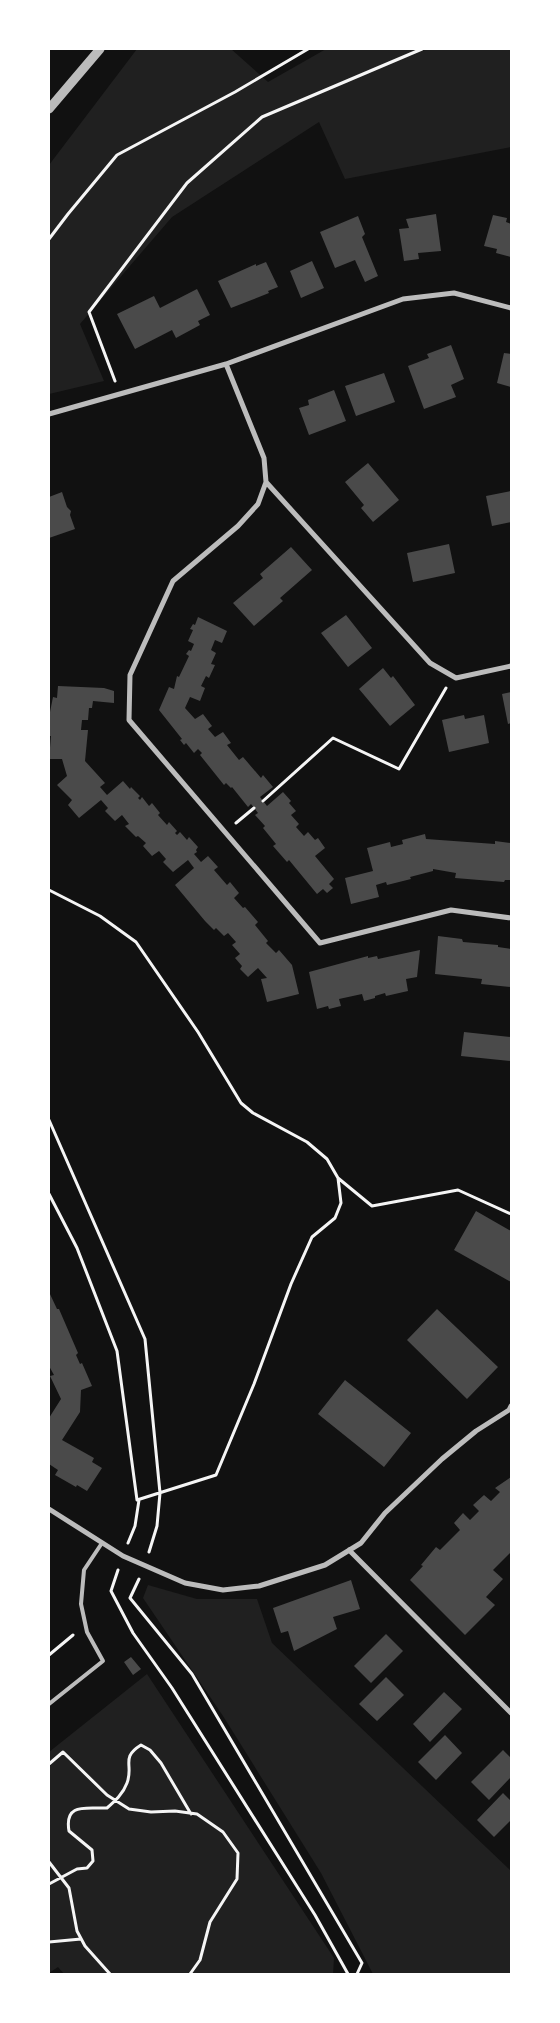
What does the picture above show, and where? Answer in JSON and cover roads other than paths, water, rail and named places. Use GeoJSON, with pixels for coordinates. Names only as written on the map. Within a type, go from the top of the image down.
{"type":"FeatureCollection","features":[{"type":"Feature","properties":{"kind":"street"},"geometry":{"type":"LineString","coordinates":[[49,108],[100,49]]}},
{"type":"Feature","properties":{"kind":"street"},"geometry":{"type":"LineString","coordinates":[[49,414],[226,364],[403,299],[454,293],[511,308]]}},
{"type":"Feature","properties":{"kind":"street"},"geometry":{"type":"LineString","coordinates":[[226,364],[264,458],[266,482],[258,504],[244,519],[173,581],[130,675],[129,720],[320,943],[450,910],[511,918]]}},
{"type":"Feature","properties":{"kind":"street"},"geometry":{"type":"LineString","coordinates":[[266,482],[430,662],[456,678],[511,666]]}},
{"type":"Feature","properties":{"kind":"street"},"geometry":{"type":"LineString","coordinates":[[49,1509],[123,1556],[144,1567],[185,1583],[224,1590],[259,1586],[296,1576],[325,1565],[361,1544],[385,1513],[442,1459],[476,1431],[511,1409]]}},
{"type":"Feature","properties":{"kind":"street"},"geometry":{"type":"LineString","coordinates":[[349,1550],[511,1712]]}},
{"type":"Feature","properties":{"kind":"lane"},"geometry":{"type":"LineString","coordinates":[[49,1704],[103,1661],[87,1632],[81,1604],[84,1570],[102,1543]]}}]}
